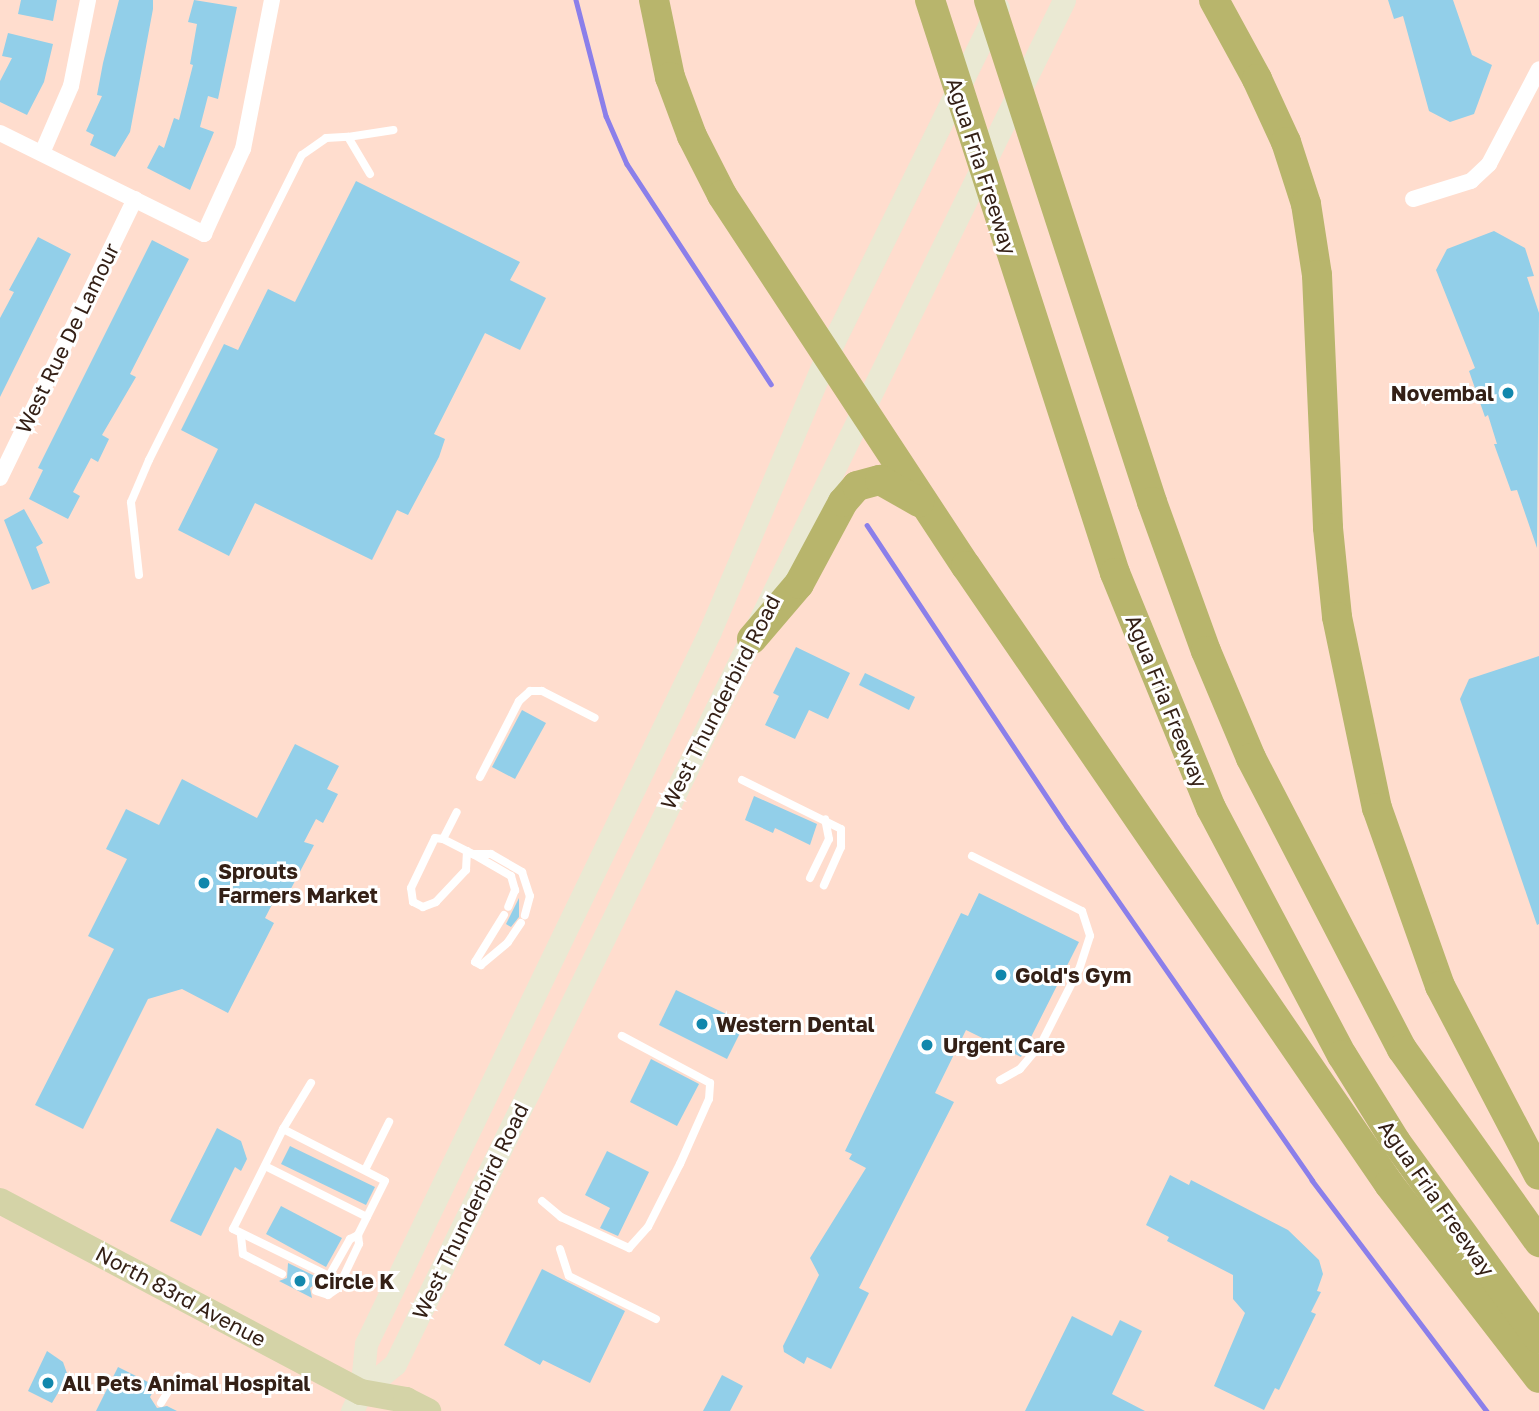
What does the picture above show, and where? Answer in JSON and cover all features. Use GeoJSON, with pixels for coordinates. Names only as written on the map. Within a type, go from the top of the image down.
{"type":"FeatureCollection","features":[{"type":"Feature","properties":{"kind":"highway"},"geometry":{"type":"LineString","coordinates":[[654,0],[670,77],[692,136],[722,195],[927,508],[1389,1184],[1539,1377]]}},
{"type":"Feature","properties":{"kind":"highway","name":"Agua Fria Freeway"},"geometry":{"type":"LineString","coordinates":[[930,0],[1115,573],[1211,807],[1324,1021],[1389,1131],[1539,1339]]}},
{"type":"Feature","properties":{"kind":"highway"},"geometry":{"type":"LineString","coordinates":[[989,0],[1156,515],[1206,651],[1251,758],[1402,1049],[1539,1242]]}},
{"type":"Feature","properties":{"kind":"highway"},"geometry":{"type":"LineString","coordinates":[[1214,0],[1263,91],[1306,204],[1317,275],[1328,528],[1337,617],[1377,808],[1440,986],[1539,1175]]}},
{"type":"Feature","properties":{"kind":"highway"},"geometry":{"type":"LineString","coordinates":[[752,639],[799,584],[843,502],[857,486],[880,480],[927,508]]}},
{"type":"Feature","properties":{"kind":"main road","name":"West Thunderbird Road"},"geometry":{"type":"LineString","coordinates":[[363,1405],[366,1344],[704,644],[827,355],[1002,0]]}},
{"type":"Feature","properties":{"kind":"main road","name":"West Thunderbird Road"},"geometry":{"type":"LineString","coordinates":[[363,1405],[395,1364],[1064,0]]}},
{"type":"Feature","properties":{"kind":"main road","name":"North 83rd Avenue"},"geometry":{"type":"LineString","coordinates":[[0,1201],[363,1405],[406,1400],[428,1411]]}},
{"type":"Feature","properties":{"kind":"street"},"geometry":{"type":"LineString","coordinates":[[42,153],[71,86],[88,0]]}},
{"type":"Feature","properties":{"kind":"street"},"geometry":{"type":"LineString","coordinates":[[0,133],[204,234],[243,149],[272,0]]}},
{"type":"Feature","properties":{"kind":"street"},"geometry":{"type":"LineString","coordinates":[[1413,199],[1471,181],[1489,164],[1539,69]]}},
{"type":"Feature","properties":{"kind":"street","name":"West Rue De Lamour"},"geometry":{"type":"LineString","coordinates":[[0,478],[135,199]]}},
{"type":"Feature","properties":{"kind":"lane"},"geometry":{"type":"LineString","coordinates":[[139,575],[131,502],[149,460],[302,155],[326,138],[394,130]]}},
{"type":"Feature","properties":{"kind":"lane"},"geometry":{"type":"LineString","coordinates":[[348,137],[370,174]]}},
{"type":"Feature","properties":{"kind":"lane"},"geometry":{"type":"LineString","coordinates":[[480,777],[519,701],[530,691],[542,691],[595,718]]}},
{"type":"Feature","properties":{"kind":"lane"},"geometry":{"type":"LineString","coordinates":[[742,780],[841,829],[843,841],[824,885]]}},
{"type":"Feature","properties":{"kind":"lane"},"geometry":{"type":"LineString","coordinates":[[443,839],[457,812]]}},
{"type":"Feature","properties":{"kind":"lane"},"geometry":{"type":"LineString","coordinates":[[810,878],[829,839],[825,819]]}},
{"type":"Feature","properties":{"kind":"lane"},"geometry":{"type":"LineString","coordinates":[[470,853],[466,870],[430,907],[417,905],[410,897],[411,888],[435,838],[443,839],[470,853],[511,876],[515,890],[506,911],[475,962],[481,964],[508,942],[523,919],[530,896],[522,872],[491,854],[470,853]]}},
{"type":"Feature","properties":{"kind":"lane"},"geometry":{"type":"LineString","coordinates":[[972,856],[1082,911],[1090,936],[1079,969],[1041,1044],[1020,1069],[1000,1080]]}},
{"type":"Feature","properties":{"kind":"lane"},"geometry":{"type":"LineString","coordinates":[[542,1201],[561,1217],[629,1248],[648,1227],[680,1164],[709,1099],[709,1083],[622,1036]]}},
{"type":"Feature","properties":{"kind":"lane"},"geometry":{"type":"LineString","coordinates":[[284,1129],[385,1181],[358,1235],[350,1240],[329,1276],[242,1236],[233,1229],[284,1129],[311,1083]]}},
{"type":"Feature","properties":{"kind":"lane"},"geometry":{"type":"LineString","coordinates":[[365,1170],[389,1122]]}},
{"type":"Feature","properties":{"kind":"lane"},"geometry":{"type":"LineString","coordinates":[[265,1166],[367,1217]]}},
{"type":"Feature","properties":{"kind":"lane"},"geometry":{"type":"LineString","coordinates":[[316,1291],[328,1295],[338,1288],[359,1244],[358,1235]]}},
{"type":"Feature","properties":{"kind":"lane"},"geometry":{"type":"LineString","coordinates":[[242,1236],[243,1254],[282,1275]]}},
{"type":"Feature","properties":{"kind":"lane"},"geometry":{"type":"LineString","coordinates":[[560,1249],[569,1276],[656,1319]]}},
{"type":"Feature","properties":{"kind":"lane"},"geometry":{"type":"LineString","coordinates":[[161,1403],[176,1379],[188,1377],[209,1387]]}},
{"type":"Feature","properties":{"kind":"building"},"geometry":{"type":"Polygon","coordinates":[[[21,0],[57,0],[53,21],[18,14],[21,0]]]}},
{"type":"Feature","properties":{"kind":"building"},"geometry":{"type":"Polygon","coordinates":[[[119,0],[153,0],[153,9],[130,132],[115,157],[90,145],[94,135],[86,131],[102,96],[97,95],[119,0]]]}},
{"type":"Feature","properties":{"kind":"building"},"geometry":{"type":"Polygon","coordinates":[[[194,0],[237,7],[218,99],[208,96],[200,127],[214,132],[190,190],[147,168],[159,145],[164,148],[174,118],[179,120],[193,65],[190,64],[197,24],[188,22],[194,0]]]}},
{"type":"Feature","properties":{"kind":"building"},"geometry":{"type":"Polygon","coordinates":[[[1388,0],[1453,0],[1472,55],[1492,65],[1474,114],[1450,122],[1429,111],[1403,16],[1394,19],[1388,0]]]}},
{"type":"Feature","properties":{"kind":"building"},"geometry":{"type":"Polygon","coordinates":[[[8,33],[53,44],[44,82],[27,115],[0,102],[0,81],[12,58],[2,56],[8,33]]]}},
{"type":"Feature","properties":{"kind":"building"},"geometry":{"type":"Polygon","coordinates":[[[356,181],[520,262],[510,280],[546,298],[520,350],[485,333],[434,434],[445,439],[439,457],[408,515],[397,510],[372,560],[255,503],[229,556],[178,530],[218,449],[181,430],[224,344],[238,350],[268,289],[295,302],[356,181]]]}},
{"type":"Feature","properties":{"kind":"building","name":"Novembal"},"geometry":{"type":"Polygon","coordinates":[[[1494,231],[1525,248],[1534,276],[1527,277],[1539,313],[1537,548],[1517,490],[1511,491],[1494,444],[1497,444],[1488,415],[1485,417],[1469,371],[1475,368],[1436,270],[1447,249],[1494,231]]]}},
{"type":"Feature","properties":{"kind":"building"},"geometry":{"type":"Polygon","coordinates":[[[38,237],[71,254],[0,397],[0,318],[14,292],[9,290],[38,237]]]}},
{"type":"Feature","properties":{"kind":"building"},"geometry":{"type":"Polygon","coordinates":[[[152,240],[189,259],[130,374],[136,377],[102,435],[109,439],[98,462],[91,458],[73,492],[80,496],[68,519],[29,499],[43,470],[38,468],[152,240]]]}},
{"type":"Feature","properties":{"kind":"building"},"geometry":{"type":"Polygon","coordinates":[[[24,509],[43,543],[36,547],[50,583],[32,590],[4,520],[24,509]]]}},
{"type":"Feature","properties":{"kind":"building"},"geometry":{"type":"Polygon","coordinates":[[[796,647],[850,673],[828,719],[809,710],[795,739],[765,725],[779,696],[773,693],[796,647]]]}},
{"type":"Feature","properties":{"kind":"building"},"geometry":{"type":"Polygon","coordinates":[[[1539,656],[1537,925],[1460,699],[1469,679],[1539,656]]]}},
{"type":"Feature","properties":{"kind":"building"},"geometry":{"type":"Polygon","coordinates":[[[865,673],[915,697],[909,710],[859,685],[865,673]]]}},
{"type":"Feature","properties":{"kind":"building"},"geometry":{"type":"Polygon","coordinates":[[[522,710],[546,723],[515,779],[492,767],[522,710]]]}},
{"type":"Feature","properties":{"kind":"building","name":"Sprouts Farmers Market"},"geometry":{"type":"Polygon","coordinates":[[[295,744],[339,766],[327,789],[338,794],[323,823],[316,819],[304,842],[314,845],[285,900],[277,895],[265,918],[274,923],[228,1013],[182,989],[148,999],[83,1129],[35,1105],[114,949],[88,936],[127,859],[106,849],[126,809],[159,825],[182,779],[257,818],[295,744]]]}},
{"type":"Feature","properties":{"kind":"building"},"geometry":{"type":"Polygon","coordinates":[[[754,796],[817,824],[810,845],[775,828],[773,833],[745,820],[754,796]]]}},
{"type":"Feature","properties":{"kind":"building"},"geometry":{"type":"Polygon","coordinates":[[[979,893],[1079,942],[1021,1057],[966,1030],[935,1093],[954,1102],[859,1288],[869,1293],[831,1369],[807,1357],[804,1364],[784,1352],[783,1346],[819,1275],[810,1258],[866,1168],[849,1159],[852,1154],[845,1151],[961,913],[968,916],[979,893]]]}},
{"type":"Feature","properties":{"kind":"building"},"geometry":{"type":"Polygon","coordinates":[[[519,898],[519,917],[511,927],[506,924],[519,898]]]}},
{"type":"Feature","properties":{"kind":"building","name":"Western Dental"},"geometry":{"type":"Polygon","coordinates":[[[676,990],[745,1023],[727,1059],[659,1025],[676,990]]]}},
{"type":"Feature","properties":{"kind":"building"},"geometry":{"type":"Polygon","coordinates":[[[651,1059],[699,1084],[677,1126],[630,1102],[651,1059]]]}},
{"type":"Feature","properties":{"kind":"building"},"geometry":{"type":"Polygon","coordinates":[[[217,1128],[241,1141],[247,1159],[241,1171],[235,1167],[201,1236],[170,1221],[217,1128]]]}},
{"type":"Feature","properties":{"kind":"building"},"geometry":{"type":"Polygon","coordinates":[[[290,1146],[375,1187],[366,1205],[281,1164],[290,1146]]]}},
{"type":"Feature","properties":{"kind":"building"},"geometry":{"type":"Polygon","coordinates":[[[607,1151],[649,1172],[618,1236],[600,1228],[610,1208],[585,1195],[607,1151]]]}},
{"type":"Feature","properties":{"kind":"building"},"geometry":{"type":"Polygon","coordinates":[[[1170,1175],[1189,1185],[1191,1180],[1288,1230],[1319,1260],[1323,1274],[1317,1291],[1321,1292],[1311,1312],[1316,1314],[1279,1390],[1275,1388],[1264,1410],[1214,1386],[1245,1313],[1233,1299],[1233,1275],[1167,1241],[1169,1237],[1146,1225],[1170,1175]]]}},
{"type":"Feature","properties":{"kind":"building"},"geometry":{"type":"Polygon","coordinates":[[[281,1206],[342,1238],[326,1267],[266,1234],[281,1206]]]}},
{"type":"Feature","properties":{"kind":"building","name":"Circle K"},"geometry":{"type":"Polygon","coordinates":[[[288,1263],[321,1279],[310,1288],[312,1298],[279,1281],[287,1278],[288,1263]]]}},
{"type":"Feature","properties":{"kind":"building"},"geometry":{"type":"Polygon","coordinates":[[[542,1269],[625,1311],[590,1383],[543,1360],[540,1365],[504,1345],[542,1269]]]}},
{"type":"Feature","properties":{"kind":"building"},"geometry":{"type":"Polygon","coordinates":[[[1072,1316],[1112,1336],[1120,1320],[1142,1331],[1112,1394],[1145,1411],[1025,1411],[1072,1316]]]}},
{"type":"Feature","properties":{"kind":"building","name":"All Pets Animal Hospital"},"geometry":{"type":"Polygon","coordinates":[[[47,1351],[63,1362],[68,1376],[52,1403],[28,1391],[47,1351]]]}},
{"type":"Feature","properties":{"kind":"building"},"geometry":{"type":"Polygon","coordinates":[[[118,1367],[156,1386],[150,1397],[157,1408],[167,1406],[177,1411],[96,1411],[118,1367]]]}},
{"type":"Feature","properties":{"kind":"building"},"geometry":{"type":"Polygon","coordinates":[[[722,1375],[743,1386],[730,1411],[703,1411],[722,1375]]]}},
{"type":"Feature","properties":{"kind":"waterway"},"geometry":{"type":"LineString","coordinates":[[576,0],[606,116],[627,164],[771,384]]}},
{"type":"Feature","properties":{"kind":"waterway"},"geometry":{"type":"LineString","coordinates":[[867,525],[1067,827],[1312,1180],[1487,1411]]}},
{"type":"Feature","properties":{"kind":"place","name":"Novembal"},"geometry":{"type":"Point","coordinates":[1508,393]}},
{"type":"Feature","properties":{"kind":"place","name":"Sprouts Farmers Market"},"geometry":{"type":"Point","coordinates":[204,883]}},
{"type":"Feature","properties":{"kind":"place","name":"Gold's Gym"},"geometry":{"type":"Point","coordinates":[1001,975]}},
{"type":"Feature","properties":{"kind":"place","name":"Western Dental"},"geometry":{"type":"Point","coordinates":[702,1024]}},
{"type":"Feature","properties":{"kind":"place","name":"Urgent Care"},"geometry":{"type":"Point","coordinates":[927,1045]}},
{"type":"Feature","properties":{"kind":"place","name":"Circle K"},"geometry":{"type":"Point","coordinates":[300,1281]}},
{"type":"Feature","properties":{"kind":"place","name":"All Pets Animal Hospital"},"geometry":{"type":"Point","coordinates":[48,1383]}}]}
